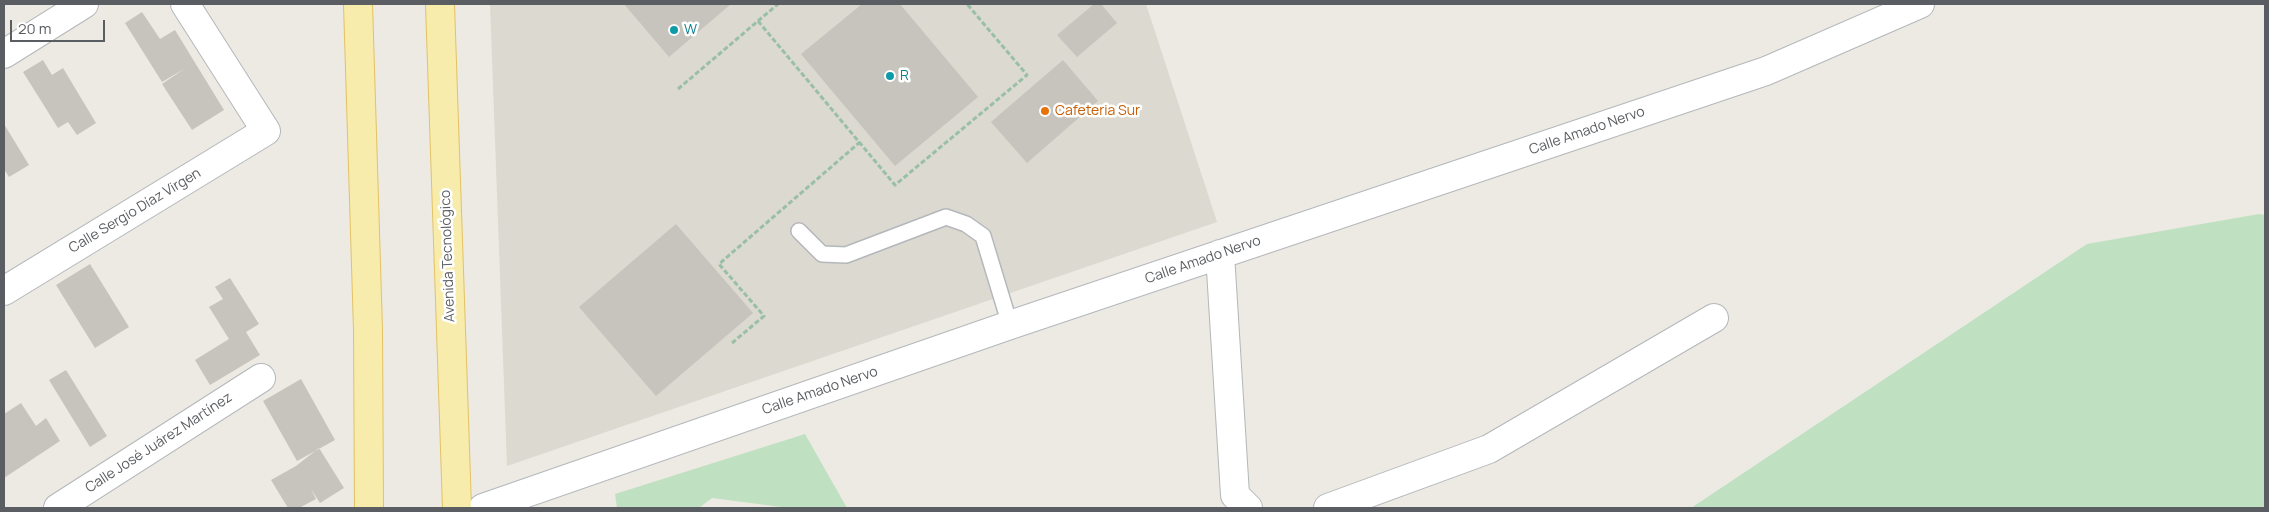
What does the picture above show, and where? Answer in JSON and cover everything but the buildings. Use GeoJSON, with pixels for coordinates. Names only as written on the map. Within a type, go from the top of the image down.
{"type":"FeatureCollection","features":[{"type":"Feature","properties":{"kind":"main road"},"geometry":{"type":"LineString","coordinates":[[358,4],[368,330],[369,508]]}},
{"type":"Feature","properties":{"kind":"main road","name":"Avenida Tecnológico"},"geometry":{"type":"LineString","coordinates":[[440,4],[457,508]]}},
{"type":"Feature","properties":{"kind":"street"},"geometry":{"type":"LineString","coordinates":[[4,54],[84,4]]}},
{"type":"Feature","properties":{"kind":"street","name":"Calle Sergio Díaz Virgen"},"geometry":{"type":"LineString","coordinates":[[4,291],[266,131],[186,4]]}},
{"type":"Feature","properties":{"kind":"street","name":"Calle Amado Nervo"},"geometry":{"type":"LineString","coordinates":[[483,508],[1010,324],[1766,71],[1920,4]]}},
{"type":"Feature","properties":{"kind":"street"},"geometry":{"type":"LineString","coordinates":[[1220,254],[1235,495],[1248,508]]}},
{"type":"Feature","properties":{"kind":"street"},"geometry":{"type":"LineString","coordinates":[[1328,508],[1489,449],[1714,318]]}},
{"type":"Feature","properties":{"kind":"street","name":"Calle José Juárez Martínez"},"geometry":{"type":"LineString","coordinates":[[58,508],[261,378]]}},
{"type":"Feature","properties":{"kind":"lane"},"geometry":{"type":"LineString","coordinates":[[799,231],[822,254],[846,255],[946,217],[966,224],[983,236],[1010,324]]}},
{"type":"Feature","properties":{"kind":"path"},"geometry":{"type":"LineString","coordinates":[[678,89],[778,4]]}},
{"type":"Feature","properties":{"kind":"path"},"geometry":{"type":"LineString","coordinates":[[758,21],[896,185],[1027,75],[967,4]]}},
{"type":"Feature","properties":{"kind":"path"},"geometry":{"type":"LineString","coordinates":[[732,343],[764,316],[719,264],[860,142]]}},
{"type":"Feature","properties":{"kind":"shaded area"},"geometry":{"type":"Polygon","coordinates":[[[490,4],[1146,4],[1217,222],[507,466],[490,4]]]}},
{"type":"Feature","properties":{"kind":"green space"},"geometry":{"type":"Polygon","coordinates":[[[2259,214],[2265,215],[2265,508],[1691,508],[2087,244],[2259,214]]]}},
{"type":"Feature","properties":{"kind":"green space"},"geometry":{"type":"Polygon","coordinates":[[[805,434],[847,508],[789,508],[712,498],[699,508],[617,508],[615,494],[805,434]]]}},
{"type":"Feature","properties":{"kind":"place","name":"W"},"geometry":{"type":"Point","coordinates":[674,30]}},
{"type":"Feature","properties":{"kind":"place","name":"R"},"geometry":{"type":"Point","coordinates":[890,76]}},
{"type":"Feature","properties":{"kind":"place","name":"Cafeteria Sur"},"geometry":{"type":"Point","coordinates":[1045,111]}}]}
